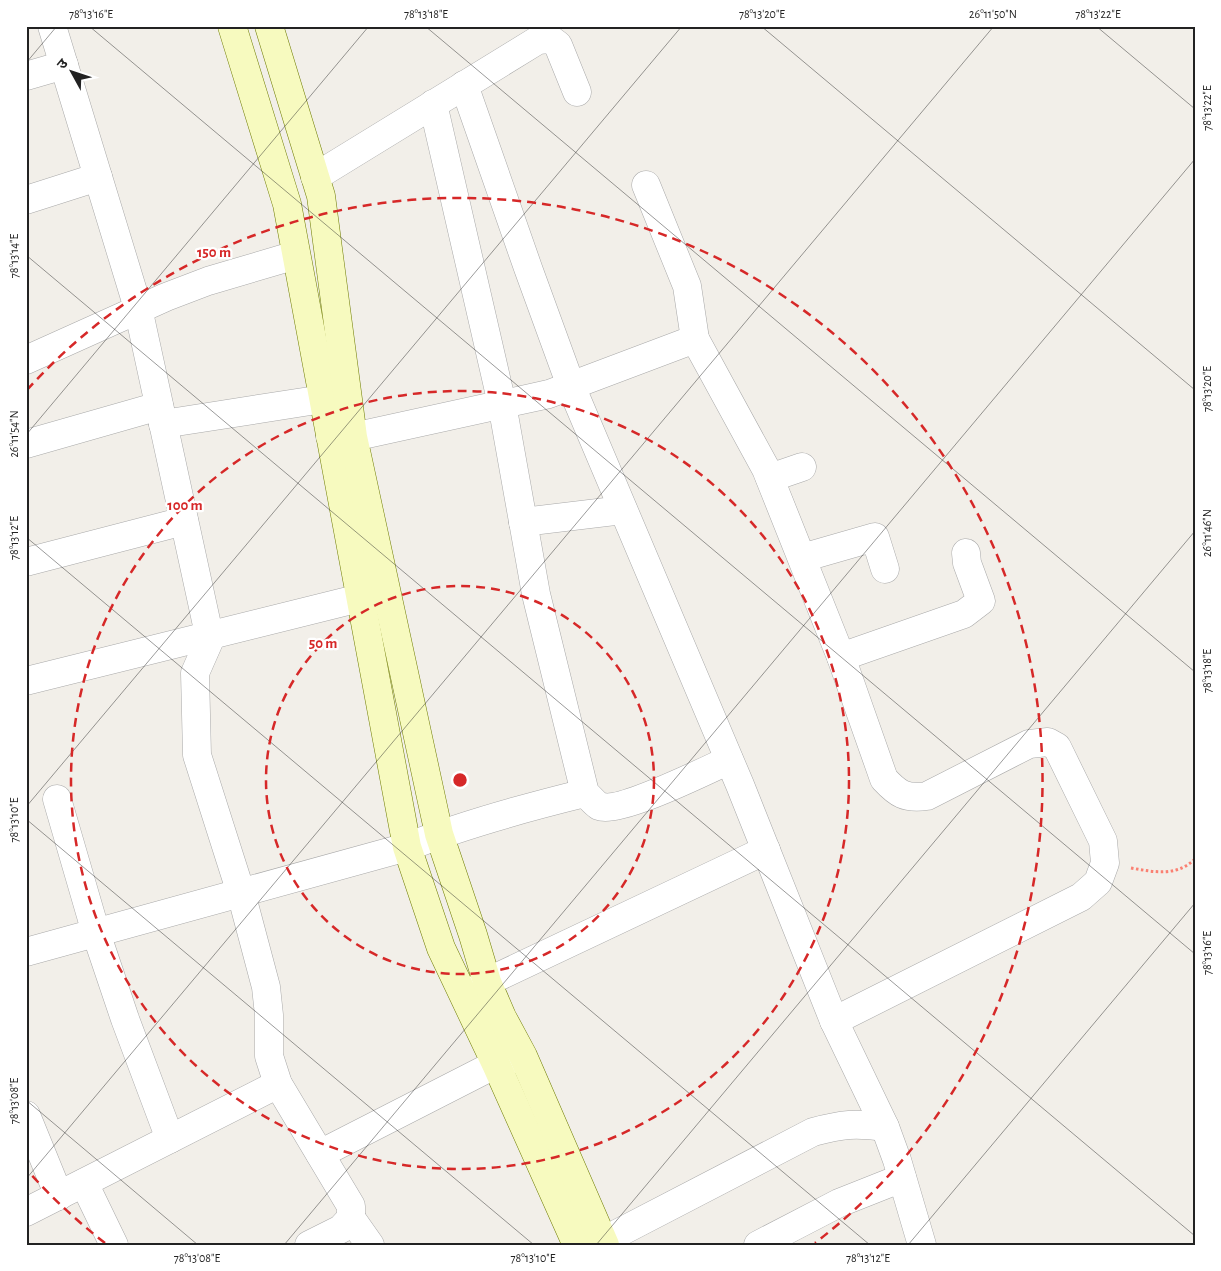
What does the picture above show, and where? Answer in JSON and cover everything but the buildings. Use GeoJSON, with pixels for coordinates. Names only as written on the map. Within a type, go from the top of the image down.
{"type":"FeatureCollection","features":[{"type":"Feature","properties":{"kind":"main road"},"geometry":{"type":"LineString","coordinates":[[232,26],[287,204],[323,399],[341,437],[439,834],[487,982],[502,1017],[523,1056],[604,1243]]}},
{"type":"Feature","properties":{"kind":"main road"},"geometry":{"type":"LineString","coordinates":[[269,26],[321,196],[341,437],[360,598],[407,847],[441,948],[496,1064],[577,1245]]}},
{"type":"Feature","properties":{"kind":"street"},"geometry":{"type":"LineString","coordinates":[[52,26],[138,308],[209,634],[210,639],[195,673],[198,755],[241,893],[266,987],[269,1015],[269,1056],[278,1084],[351,1206],[351,1218],[370,1245]]}},
{"type":"Feature","properties":{"kind":"street"},"geometry":{"type":"LineString","coordinates":[[315,176],[538,40],[550,38],[558,45],[577,92]]}},
{"type":"Feature","properties":{"kind":"street"},"geometry":{"type":"LineString","coordinates":[[26,76],[64,66]]}},
{"type":"Feature","properties":{"kind":"street"},"geometry":{"type":"LineString","coordinates":[[464,85],[524,259],[571,386],[729,760],[834,1021],[885,1127],[922,1245]]}},
{"type":"Feature","properties":{"kind":"street"},"geometry":{"type":"LineString","coordinates":[[433,104],[502,404],[536,594],[584,793],[599,806],[615,807],[656,792],[729,760]]}},
{"type":"Feature","properties":{"kind":"street"},"geometry":{"type":"LineString","coordinates":[[26,200],[98,177]]}},
{"type":"Feature","properties":{"kind":"street"},"geometry":{"type":"LineString","coordinates":[[646,185],[687,286],[695,339],[770,478],[841,657],[884,779],[897,793],[913,798],[927,796],[1029,744],[1048,742],[1057,747],[1103,841],[1106,863],[1098,882],[1081,897],[834,1021]]}},
{"type":"Feature","properties":{"kind":"street"},"geometry":{"type":"LineString","coordinates":[[26,360],[138,308],[208,281],[296,255]]}},
{"type":"Feature","properties":{"kind":"street"},"geometry":{"type":"LineString","coordinates":[[341,437],[549,394],[695,339]]}},
{"type":"Feature","properties":{"kind":"street"},"geometry":{"type":"LineString","coordinates":[[26,444],[161,415],[323,399]]}},
{"type":"Feature","properties":{"kind":"street"},"geometry":{"type":"LineString","coordinates":[[770,478],[802,467]]}},
{"type":"Feature","properties":{"kind":"street"},"geometry":{"type":"LineString","coordinates":[[523,522],[623,510]]}},
{"type":"Feature","properties":{"kind":"street"},"geometry":{"type":"LineString","coordinates":[[26,562],[184,522]]}},
{"type":"Feature","properties":{"kind":"street"},"geometry":{"type":"LineString","coordinates":[[802,558],[875,537],[885,568]]}},
{"type":"Feature","properties":{"kind":"street"},"geometry":{"type":"LineString","coordinates":[[841,657],[964,614],[981,601],[966,554]]}},
{"type":"Feature","properties":{"kind":"street"},"geometry":{"type":"LineString","coordinates":[[26,681],[360,598]]}},
{"type":"Feature","properties":{"kind":"street"},"geometry":{"type":"LineString","coordinates":[[26,952],[407,847],[439,834],[514,811],[584,793]]}},
{"type":"Feature","properties":{"kind":"street"},"geometry":{"type":"LineString","coordinates":[[58,799],[96,933],[125,1019],[170,1139]]}},
{"type":"Feature","properties":{"kind":"street"},"geometry":{"type":"LineString","coordinates":[[464,997],[487,982],[766,850]]}},
{"type":"Feature","properties":{"kind":"street"},"geometry":{"type":"LineString","coordinates":[[320,1154],[496,1064],[523,1056]]}},
{"type":"Feature","properties":{"kind":"street"},"geometry":{"type":"LineString","coordinates":[[26,1212],[278,1084]]}},
{"type":"Feature","properties":{"kind":"street"},"geometry":{"type":"LineString","coordinates":[[26,1115],[59,1196]]}},
{"type":"Feature","properties":{"kind":"street"},"geometry":{"type":"LineString","coordinates":[[604,1243],[813,1132],[859,1124],[885,1127]]}},
{"type":"Feature","properties":{"kind":"street"},"geometry":{"type":"LineString","coordinates":[[758,1245],[786,1239],[839,1203],[902,1178]]}},
{"type":"Feature","properties":{"kind":"street"},"geometry":{"type":"LineString","coordinates":[[84,1183],[114,1245]]}},
{"type":"Feature","properties":{"kind":"street"},"geometry":{"type":"LineString","coordinates":[[309,1245],[341,1229],[351,1218]]}},
{"type":"Feature","properties":{"kind":"path"},"geometry":{"type":"LineString","coordinates":[[1106,863],[1159,872],[1176,871],[1195,858]]}}]}
